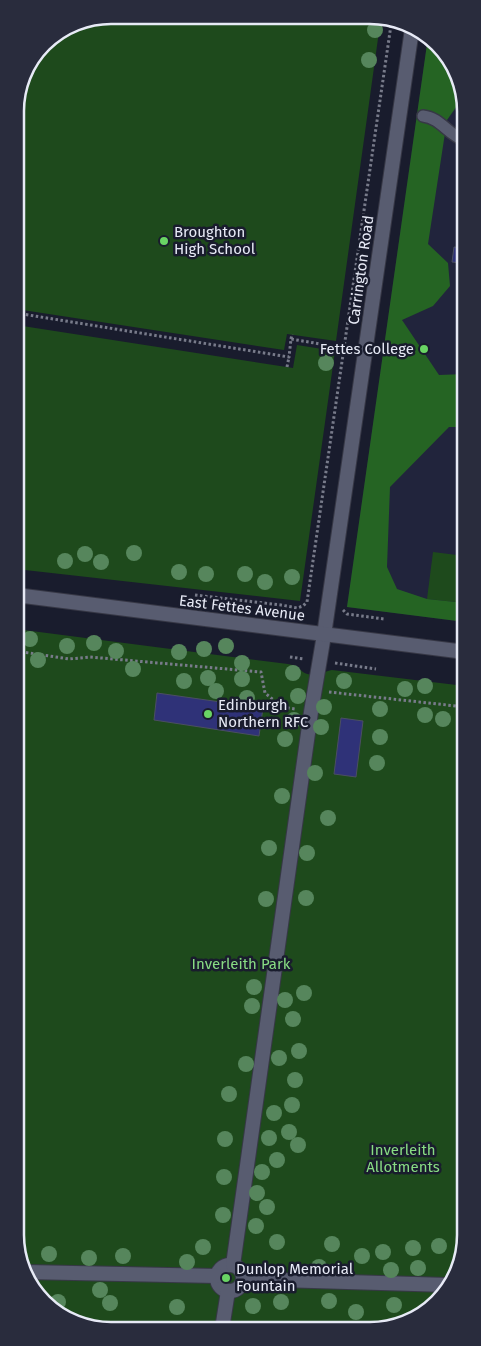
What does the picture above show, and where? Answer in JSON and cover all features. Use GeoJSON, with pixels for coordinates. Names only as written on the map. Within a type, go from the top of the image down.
{"type":"FeatureCollection","features":[{"type":"Feature","properties":{"kind":"street","name":"Carrington Road"},"geometry":{"type":"LineString","coordinates":[[233,1265],[314,690],[324,634],[411,34]]}},
{"type":"Feature","properties":{"kind":"street","name":"East Fettes Avenue"},"geometry":{"type":"LineString","coordinates":[[24,596],[457,651]]}},
{"type":"Feature","properties":{"kind":"street"},"geometry":{"type":"LineString","coordinates":[[233,1265],[241,1270],[243,1279],[240,1287],[228,1291],[220,1288],[216,1276],[220,1268],[233,1265]]}},
{"type":"Feature","properties":{"kind":"street"},"geometry":{"type":"LineString","coordinates":[[32,1272],[216,1276]]}},
{"type":"Feature","properties":{"kind":"street"},"geometry":{"type":"LineString","coordinates":[[243,1279],[442,1285]]}},
{"type":"Feature","properties":{"kind":"street"},"geometry":{"type":"LineString","coordinates":[[223,1322],[228,1291]]}},
{"type":"Feature","properties":{"kind":"lane"},"geometry":{"type":"LineString","coordinates":[[423,116],[440,122],[457,136]]}},
{"type":"Feature","properties":{"kind":"path"},"geometry":{"type":"LineString","coordinates":[[195,595],[297,608],[307,602],[391,26]]}},
{"type":"Feature","properties":{"kind":"path"},"geometry":{"type":"LineString","coordinates":[[24,314],[288,357]]}},
{"type":"Feature","properties":{"kind":"path"},"geometry":{"type":"LineString","coordinates":[[287,367],[292,334]]}},
{"type":"Feature","properties":{"kind":"path"},"geometry":{"type":"LineString","coordinates":[[291,340],[344,348]]}},
{"type":"Feature","properties":{"kind":"path"},"geometry":{"type":"LineString","coordinates":[[344,602],[346,614],[384,619]]}},
{"type":"Feature","properties":{"kind":"path"},"geometry":{"type":"LineString","coordinates":[[24,652],[69,659],[90,657],[261,672],[265,693],[271,699],[282,707],[300,710]]}},
{"type":"Feature","properties":{"kind":"path"},"geometry":{"type":"LineString","coordinates":[[314,690],[457,706]]}},
{"type":"Feature","properties":{"kind":"shaded area","name":"Fettes College"},"geometry":{"type":"Polygon","coordinates":[[[427,45],[446,67],[451,77],[456,94],[457,110],[457,621],[347,607],[427,45]]]}},
{"type":"Feature","properties":{"kind":"green space"},"geometry":{"type":"Polygon","coordinates":[[[110,24],[380,25],[336,341],[287,334],[284,350],[24,310],[24,105],[30,77],[38,62],[62,38],[77,30],[94,25],[110,24]]]}},
{"type":"Feature","properties":{"kind":"green space"},"geometry":{"type":"Polygon","coordinates":[[[427,45],[446,67],[456,94],[457,106],[447,120],[428,244],[448,263],[450,286],[433,306],[402,320],[439,375],[457,374],[457,427],[449,427],[390,487],[387,567],[397,589],[427,599],[457,602],[457,621],[347,607],[427,45]]]}},
{"type":"Feature","properties":{"kind":"green space"},"geometry":{"type":"Polygon","coordinates":[[[24,326],[293,368],[297,345],[335,351],[300,601],[24,570],[24,326]]]}},
{"type":"Feature","properties":{"kind":"green space"},"geometry":{"type":"Polygon","coordinates":[[[433,552],[457,555],[457,602],[427,599],[433,552]]]}},
{"type":"Feature","properties":{"kind":"green space","name":"Inverleith Park"},"geometry":{"type":"Polygon","coordinates":[[[24,630],[288,664],[306,674],[318,674],[332,670],[457,685],[457,1241],[451,1269],[436,1293],[423,1304],[414,1311],[387,1321],[110,1322],[83,1318],[67,1311],[49,1297],[35,1279],[25,1252],[24,630]]]}},
{"type":"Feature","properties":{"kind":"building"},"geometry":{"type":"Polygon","coordinates":[[[454,247],[457,247],[457,262],[452,262],[454,247]]]}},
{"type":"Feature","properties":{"kind":"building","name":"Edinburgh Northern RFC"},"geometry":{"type":"Polygon","coordinates":[[[157,693],[263,708],[259,736],[154,720],[157,693]]]}},
{"type":"Feature","properties":{"kind":"building"},"geometry":{"type":"Polygon","coordinates":[[[341,718],[363,721],[356,777],[334,774],[341,718]]]}},
{"type":"Feature","properties":{"kind":"place","name":"Broughton High School"},"geometry":{"type":"Point","coordinates":[164,241]}},
{"type":"Feature","properties":{"kind":"place","name":"Fettes College"},"geometry":{"type":"Point","coordinates":[424,349]}},
{"type":"Feature","properties":{"kind":"place","name":"Edinburgh Northern RFC"},"geometry":{"type":"Point","coordinates":[208,714]}},
{"type":"Feature","properties":{"kind":"place","name":"Dunlop Memorial Fountain"},"geometry":{"type":"Point","coordinates":[226,1278]}},
{"type":"Feature","properties":{"kind":"park label","name":"Inverleith Allotments"},"geometry":{"type":"Point","coordinates":[403,1158]}}]}
